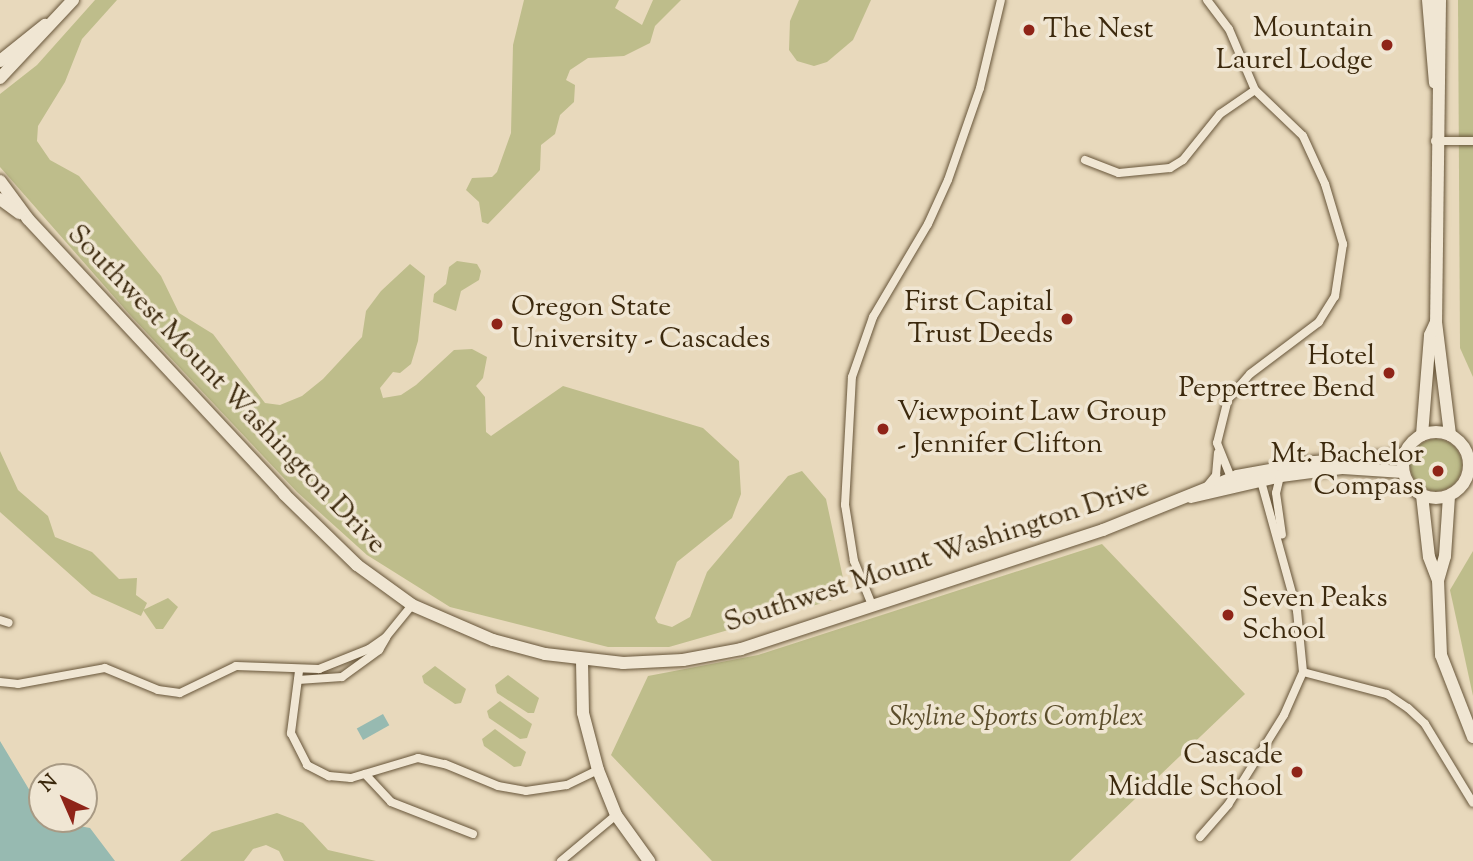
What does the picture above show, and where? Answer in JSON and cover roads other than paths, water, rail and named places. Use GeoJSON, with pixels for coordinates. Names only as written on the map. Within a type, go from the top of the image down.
{"type":"FeatureCollection","features":[{"type":"Feature","properties":{"kind":"main road"},"geometry":{"type":"LineString","coordinates":[[0,61],[49,23],[73,0]]}},
{"type":"Feature","properties":{"kind":"main road"},"geometry":{"type":"LineString","coordinates":[[1428,0],[1431,67],[1436,87]]}},
{"type":"Feature","properties":{"kind":"main road"},"geometry":{"type":"LineString","coordinates":[[1437,580],[1445,556],[1449,496],[1470,476],[1470,454],[1450,435],[1436,322],[1436,87],[1440,0]]}},
{"type":"Feature","properties":{"kind":"main road"},"geometry":{"type":"LineString","coordinates":[[0,78],[34,46],[49,23]]}},
{"type":"Feature","properties":{"kind":"main road","name":"Southwest Mount Washington Drive"},"geometry":{"type":"LineString","coordinates":[[0,181],[28,219],[334,544],[412,605],[493,640],[582,661],[683,660],[741,649],[1260,476],[1404,455]]}},
{"type":"Feature","properties":{"kind":"main road","name":"Southwest Mount Washington Drive"},"geometry":{"type":"LineString","coordinates":[[0,199],[28,219]]}},
{"type":"Feature","properties":{"kind":"main road"},"geometry":{"type":"LineString","coordinates":[[1436,322],[1430,335],[1422,435],[1404,455],[1403,472],[1422,495],[1429,557],[1437,580],[1444,648],[1449,652],[1452,686],[1473,737]]}},
{"type":"Feature","properties":{"kind":"main road"},"geometry":{"type":"LineString","coordinates":[[1422,435],[1450,435]]}},
{"type":"Feature","properties":{"kind":"main road","name":"Southwest Mount Washington Drive"},"geometry":{"type":"LineString","coordinates":[[1191,497],[1206,487],[1231,478],[1280,476],[1343,468],[1403,472]]}},
{"type":"Feature","properties":{"kind":"main road"},"geometry":{"type":"LineString","coordinates":[[1422,495],[1449,496]]}},
{"type":"Feature","properties":{"kind":"main road"},"geometry":{"type":"LineString","coordinates":[[582,661],[583,713],[598,770],[616,815],[642,859]]}},
{"type":"Feature","properties":{"kind":"street"},"geometry":{"type":"LineString","coordinates":[[872,605],[854,561],[845,505],[852,377],[873,317],[928,224],[948,180],[980,88],[1001,0]]}},
{"type":"Feature","properties":{"kind":"street"},"geometry":{"type":"LineString","coordinates":[[1206,487],[1216,475],[1217,429],[1228,399],[1250,374],[1319,322],[1335,296],[1343,265],[1337,218],[1303,136],[1255,90],[1229,29],[1207,0]]}},
{"type":"Feature","properties":{"kind":"street"},"geometry":{"type":"LineString","coordinates":[[1086,160],[1119,173],[1170,168],[1194,148],[1220,114],[1255,90]]}},
{"type":"Feature","properties":{"kind":"street"},"geometry":{"type":"LineString","coordinates":[[1436,141],[1473,141]]}},
{"type":"Feature","properties":{"kind":"street"},"geometry":{"type":"LineString","coordinates":[[1218,453],[1231,478]]}},
{"type":"Feature","properties":{"kind":"street"},"geometry":{"type":"LineString","coordinates":[[1260,476],[1287,566]]}},
{"type":"Feature","properties":{"kind":"street"},"geometry":{"type":"LineString","coordinates":[[1200,837],[1228,804],[1284,716],[1303,672],[1303,640],[1287,566],[1276,494],[1280,476]]}},
{"type":"Feature","properties":{"kind":"street"},"geometry":{"type":"LineString","coordinates":[[298,675],[349,657],[386,637],[412,605]]}},
{"type":"Feature","properties":{"kind":"street"},"geometry":{"type":"LineString","coordinates":[[0,682],[18,684],[105,668],[158,690],[180,693],[236,666],[322,681],[350,673],[384,646],[386,637]]}},
{"type":"Feature","properties":{"kind":"street"},"geometry":{"type":"LineString","coordinates":[[1303,672],[1387,695],[1408,708],[1425,723],[1473,803]]}},
{"type":"Feature","properties":{"kind":"street"},"geometry":{"type":"LineString","coordinates":[[298,675],[291,733],[298,755],[307,765],[329,776],[365,774],[418,758],[445,764],[498,786],[526,791],[567,785],[598,770]]}},
{"type":"Feature","properties":{"kind":"street"},"geometry":{"type":"LineString","coordinates":[[365,774],[391,802],[473,834]]}},
{"type":"Feature","properties":{"kind":"street"},"geometry":{"type":"LineString","coordinates":[[561,861],[616,815]]}},
{"type":"Feature","properties":{"kind":"water"},"geometry":{"type":"Polygon","coordinates":[[[383,714],[389,725],[363,740],[357,729],[383,714]]]}},
{"type":"Feature","properties":{"kind":"water"},"geometry":{"type":"Polygon","coordinates":[[[0,741],[28,788],[28,833],[94,833],[115,861],[0,861],[0,741]]]}},
{"type":"Feature","properties":{"kind":"place","name":"The Nest"},"geometry":{"type":"Point","coordinates":[1029,30]}},
{"type":"Feature","properties":{"kind":"place","name":"Mountain Laurel Lodge"},"geometry":{"type":"Point","coordinates":[1387,45]}},
{"type":"Feature","properties":{"kind":"place","name":"First Capital Trust Deeds"},"geometry":{"type":"Point","coordinates":[1067,319]}},
{"type":"Feature","properties":{"kind":"place","name":"Oregon State University - Cascades"},"geometry":{"type":"Point","coordinates":[497,324]}},
{"type":"Feature","properties":{"kind":"place","name":"Hotel Peppertree Bend"},"geometry":{"type":"Point","coordinates":[1389,373]}},
{"type":"Feature","properties":{"kind":"place","name":"Viewpoint Law Group - Jennifer Clifton"},"geometry":{"type":"Point","coordinates":[883,429]}},
{"type":"Feature","properties":{"kind":"place","name":"Mt. Bachelor Compass"},"geometry":{"type":"Point","coordinates":[1438,471]}},
{"type":"Feature","properties":{"kind":"place","name":"Seven Peaks School"},"geometry":{"type":"Point","coordinates":[1228,615]}},
{"type":"Feature","properties":{"kind":"place","name":"Cascade Middle School"},"geometry":{"type":"Point","coordinates":[1297,772]}},
{"type":"Feature","properties":{"kind":"park label","name":"Skyline Sports Complex"},"geometry":{"type":"Point","coordinates":[1016,718]}}]}
